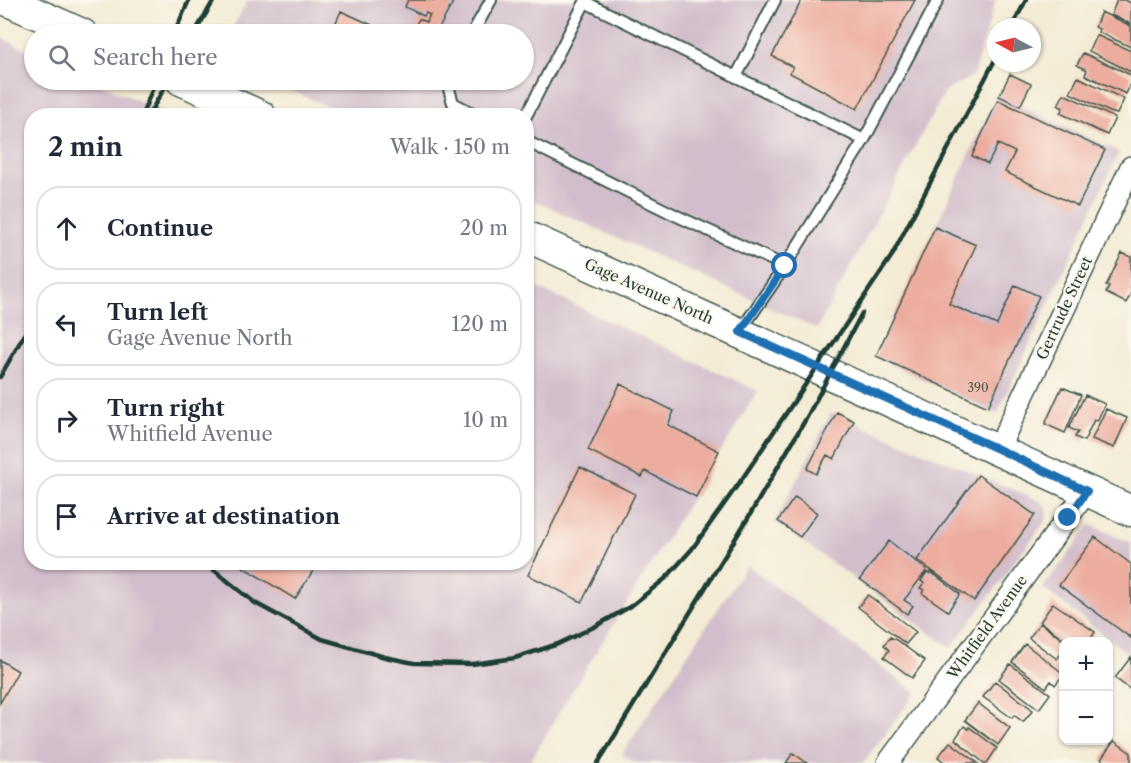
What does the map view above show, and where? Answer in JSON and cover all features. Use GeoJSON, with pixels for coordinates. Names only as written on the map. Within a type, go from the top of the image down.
{"type":"FeatureCollection","features":[{"type":"Feature","properties":{"kind":"main road"},"geometry":{"type":"LineString","coordinates":[[6,0],[60,24]]}},
{"type":"Feature","properties":{"kind":"main road"},"geometry":{"type":"LineString","coordinates":[[203,90],[243,108]]}},
{"type":"Feature","properties":{"kind":"main road","name":"Gage Avenue North"},"geometry":{"type":"LineString","coordinates":[[534,240],[1131,511]]}},
{"type":"Feature","properties":{"kind":"street","name":"Gertrude Street"},"geometry":{"type":"LineString","coordinates":[[998,449],[1123,208],[1131,167]]}},
{"type":"Feature","properties":{"kind":"street","name":"Whitfield Avenue"},"geometry":{"type":"LineString","coordinates":[[888,763],[1087,491]]}},
{"type":"Feature","properties":{"kind":"lane"},"geometry":{"type":"LineString","coordinates":[[478,24],[491,0]]}},
{"type":"Feature","properties":{"kind":"lane"},"geometry":{"type":"LineString","coordinates":[[736,77],[776,0]]}},
{"type":"Feature","properties":{"kind":"lane"},"geometry":{"type":"LineString","coordinates":[[740,332],[785,266],[864,140],[938,0]]}},
{"type":"Feature","properties":{"kind":"lane"},"geometry":{"type":"LineString","coordinates":[[530,108],[584,1],[864,140]]}},
{"type":"Feature","properties":{"kind":"lane"},"geometry":{"type":"LineString","coordinates":[[449,90],[453,103],[463,108]]}},
{"type":"Feature","properties":{"kind":"lane"},"geometry":{"type":"LineString","coordinates":[[534,145],[677,216],[785,266]]}},
{"type":"Feature","properties":{"kind":"shaded area"},"geometry":{"type":"Polygon","coordinates":[[[248,0],[996,0],[991,18],[987,18],[987,30],[973,76],[945,91],[817,329],[534,200],[534,108],[331,108],[291,90],[534,90],[534,24],[235,24],[248,0]]]}},
{"type":"Feature","properties":{"kind":"shaded area"},"geometry":{"type":"Polygon","coordinates":[[[0,37],[24,48],[24,90],[114,90],[154,108],[24,108],[24,570],[534,570],[534,286],[758,391],[529,763],[0,763],[0,37]]]}},
{"type":"Feature","properties":{"kind":"shaded area"},"geometry":{"type":"Polygon","coordinates":[[[997,95],[1119,152],[997,414],[875,357],[997,95]]]}},
{"type":"Feature","properties":{"kind":"shaded area"},"geometry":{"type":"Polygon","coordinates":[[[831,413],[1042,502],[1045,506],[1046,520],[951,648],[775,522],[831,413]]]}},
{"type":"Feature","properties":{"kind":"shaded area"},"geometry":{"type":"Polygon","coordinates":[[[1090,525],[1131,543],[1131,656],[1113,642],[1113,637],[1106,637],[1043,588],[1090,525]]]}},
{"type":"Feature","properties":{"kind":"shaded area"},"geometry":{"type":"Polygon","coordinates":[[[747,565],[916,693],[863,763],[634,763],[622,754],[747,565]]]}},
{"type":"Feature","properties":{"kind":"building"},"geometry":{"type":"Polygon","coordinates":[[[408,0],[449,0],[453,2],[441,24],[416,24],[419,19],[426,22],[430,15],[426,13],[424,16],[405,7],[408,0]]]}},
{"type":"Feature","properties":{"kind":"building"},"geometry":{"type":"Polygon","coordinates":[[[802,0],[915,0],[857,109],[790,73],[793,67],[772,56],[802,0]]]}},
{"type":"Feature","properties":{"kind":"building"},"geometry":{"type":"Polygon","coordinates":[[[1117,0],[1131,3],[1131,24],[1111,15],[1117,0]]]}},
{"type":"Feature","properties":{"kind":"building"},"geometry":{"type":"Polygon","coordinates":[[[341,11],[370,24],[335,24],[341,11]]]}},
{"type":"Feature","properties":{"kind":"building"},"geometry":{"type":"Polygon","coordinates":[[[1101,12],[1131,26],[1131,47],[1098,32],[1099,29],[1095,27],[1101,12]]]}},
{"type":"Feature","properties":{"kind":"building"},"geometry":{"type":"Polygon","coordinates":[[[1096,35],[1131,51],[1131,72],[1089,51],[1096,35]]]}},
{"type":"Feature","properties":{"kind":"building"},"geometry":{"type":"Polygon","coordinates":[[[1083,53],[1131,75],[1131,83],[1126,94],[1085,75],[1087,70],[1077,65],[1083,53]]]}},
{"type":"Feature","properties":{"kind":"building"},"geometry":{"type":"Polygon","coordinates":[[[1010,74],[1031,84],[1020,106],[999,96],[1010,74]]]}},
{"type":"Feature","properties":{"kind":"building"},"geometry":{"type":"Polygon","coordinates":[[[1078,77],[1124,99],[1117,114],[1070,93],[1078,77]]]}},
{"type":"Feature","properties":{"kind":"building"},"geometry":{"type":"Polygon","coordinates":[[[1064,94],[1115,118],[1107,135],[1060,113],[1063,108],[1058,105],[1064,94]]]}},
{"type":"Feature","properties":{"kind":"building"},"geometry":{"type":"Polygon","coordinates":[[[998,100],[1105,150],[1078,206],[1005,172],[1015,152],[998,144],[988,164],[972,156],[998,100]]]}},
{"type":"Feature","properties":{"kind":"building"},"geometry":{"type":"Polygon","coordinates":[[[935,227],[976,245],[949,304],[997,325],[1015,285],[1039,296],[988,407],[876,356],[935,227]]]}},
{"type":"Feature","properties":{"kind":"building"},"geometry":{"type":"Polygon","coordinates":[[[1122,253],[1131,257],[1131,293],[1126,303],[1106,293],[1109,287],[1106,286],[1122,253]]]}},
{"type":"Feature","properties":{"kind":"building"},"geometry":{"type":"Polygon","coordinates":[[[620,384],[674,411],[668,425],[719,451],[696,497],[645,471],[642,477],[588,450],[620,384]]]}},
{"type":"Feature","properties":{"kind":"building"},"geometry":{"type":"Polygon","coordinates":[[[1062,387],[1081,395],[1065,433],[1045,424],[1062,387]]]}},
{"type":"Feature","properties":{"kind":"building"},"geometry":{"type":"Polygon","coordinates":[[[1085,395],[1105,404],[1084,441],[1075,437],[1078,432],[1069,428],[1085,395]]]}},
{"type":"Feature","properties":{"kind":"building"},"geometry":{"type":"Polygon","coordinates":[[[1106,409],[1127,418],[1114,448],[1092,439],[1106,409]]]}},
{"type":"Feature","properties":{"kind":"building"},"geometry":{"type":"Polygon","coordinates":[[[837,412],[854,421],[834,459],[827,455],[816,474],[807,469],[837,412]]]}},
{"type":"Feature","properties":{"kind":"building"},"geometry":{"type":"Polygon","coordinates":[[[580,467],[635,494],[582,602],[528,575],[530,570],[534,570],[534,563],[580,467]]]}},
{"type":"Feature","properties":{"kind":"building"},"geometry":{"type":"Polygon","coordinates":[[[978,475],[1035,515],[974,601],[917,560],[978,475]]]}},
{"type":"Feature","properties":{"kind":"building"},"geometry":{"type":"Polygon","coordinates":[[[795,497],[817,513],[800,537],[778,521],[795,497]]]}},
{"type":"Feature","properties":{"kind":"building"},"geometry":{"type":"Polygon","coordinates":[[[1095,537],[1131,564],[1131,638],[1059,585],[1095,537]]]}},
{"type":"Feature","properties":{"kind":"building"},"geometry":{"type":"Polygon","coordinates":[[[889,541],[927,570],[904,600],[913,606],[907,614],[860,579],[889,541]]]}},
{"type":"Feature","properties":{"kind":"building"},"geometry":{"type":"Polygon","coordinates":[[[248,570],[311,570],[313,571],[295,599],[248,570]]]}},
{"type":"Feature","properties":{"kind":"building"},"geometry":{"type":"Polygon","coordinates":[[[927,572],[930,574],[931,572],[960,594],[948,611],[922,593],[924,590],[920,588],[924,583],[921,581],[927,572]]]}},
{"type":"Feature","properties":{"kind":"building"},"geometry":{"type":"Polygon","coordinates":[[[868,595],[916,632],[906,644],[858,607],[868,595]]]}},
{"type":"Feature","properties":{"kind":"building"},"geometry":{"type":"Polygon","coordinates":[[[1053,603],[1095,632],[1092,637],[1062,637],[1040,622],[1053,603]]]}},
{"type":"Feature","properties":{"kind":"building"},"geometry":{"type":"Polygon","coordinates":[[[1040,623],[1059,637],[1059,656],[1057,659],[1029,638],[1040,623]]]}},
{"type":"Feature","properties":{"kind":"building"},"geometry":{"type":"Polygon","coordinates":[[[890,637],[925,661],[912,678],[884,657],[889,650],[884,645],[890,637]]]}},
{"type":"Feature","properties":{"kind":"building"},"geometry":{"type":"Polygon","coordinates":[[[1025,644],[1059,670],[1059,680],[1055,685],[1051,681],[1046,688],[1012,662],[1025,644]]]}},
{"type":"Feature","properties":{"kind":"building"},"geometry":{"type":"Polygon","coordinates":[[[1131,657],[1131,690],[1115,678],[1131,657]]]}},
{"type":"Feature","properties":{"kind":"building"},"geometry":{"type":"Polygon","coordinates":[[[0,660],[18,671],[0,703],[0,660]]]}},
{"type":"Feature","properties":{"kind":"building"},"geometry":{"type":"Polygon","coordinates":[[[1010,664],[1050,694],[1039,709],[999,679],[1010,664]]]}},
{"type":"Feature","properties":{"kind":"building"},"geometry":{"type":"Polygon","coordinates":[[[995,681],[1033,710],[1023,722],[1014,715],[1012,718],[983,697],[995,681]]]}},
{"type":"Feature","properties":{"kind":"building"},"geometry":{"type":"Polygon","coordinates":[[[978,703],[1010,728],[998,745],[965,720],[978,703]]]}},
{"type":"Feature","properties":{"kind":"building"},"geometry":{"type":"Polygon","coordinates":[[[964,726],[968,729],[969,727],[997,748],[987,763],[955,739],[964,726]]]}},
{"type":"Feature","properties":{"kind":"building"},"geometry":{"type":"Polygon","coordinates":[[[950,742],[978,763],[946,763],[938,757],[950,742]]]}},
{"type":"Feature","properties":{"kind":"building"},"geometry":{"type":"Polygon","coordinates":[[[1113,742],[1131,753],[1131,763],[1106,763],[1101,759],[1113,742]]]}},
{"type":"Feature","properties":{"kind":"building"},"geometry":{"type":"Polygon","coordinates":[[[793,753],[807,763],[786,763],[793,753]]]}},
{"type":"Feature","properties":{"kind":"railway"},"geometry":{"type":"LineString","coordinates":[[178,24],[189,0]]}},
{"type":"Feature","properties":{"kind":"railway"},"geometry":{"type":"LineString","coordinates":[[200,24],[214,0]]}},
{"type":"Feature","properties":{"kind":"railway"},"geometry":{"type":"LineString","coordinates":[[1017,18],[1026,0]]}},
{"type":"Feature","properties":{"kind":"railway"},"geometry":{"type":"LineString","coordinates":[[891,257],[989,72]]}},
{"type":"Feature","properties":{"kind":"railway"},"geometry":{"type":"LineString","coordinates":[[145,108],[152,90]]}},
{"type":"Feature","properties":{"kind":"railway"},"geometry":{"type":"LineString","coordinates":[[153,108],[163,90]]}},
{"type":"Feature","properties":{"kind":"railway"},"geometry":{"type":"LineString","coordinates":[[214,570],[255,603],[322,639],[385,657],[414,663],[472,664],[515,658],[558,644],[631,606],[666,578],[692,549],[742,479],[895,251]]}},
{"type":"Feature","properties":{"kind":"railway"},"geometry":{"type":"LineString","coordinates":[[598,763],[748,518],[807,417],[862,313]]}},
{"type":"Feature","properties":{"kind":"railway"},"geometry":{"type":"LineString","coordinates":[[0,377],[24,335]]}},
{"type":"Feature","properties":{"kind":"route"},"geometry":{"type":"LineString","coordinates":[[785,266],[740,332],[1087,491],[1068,518]]}}]}
